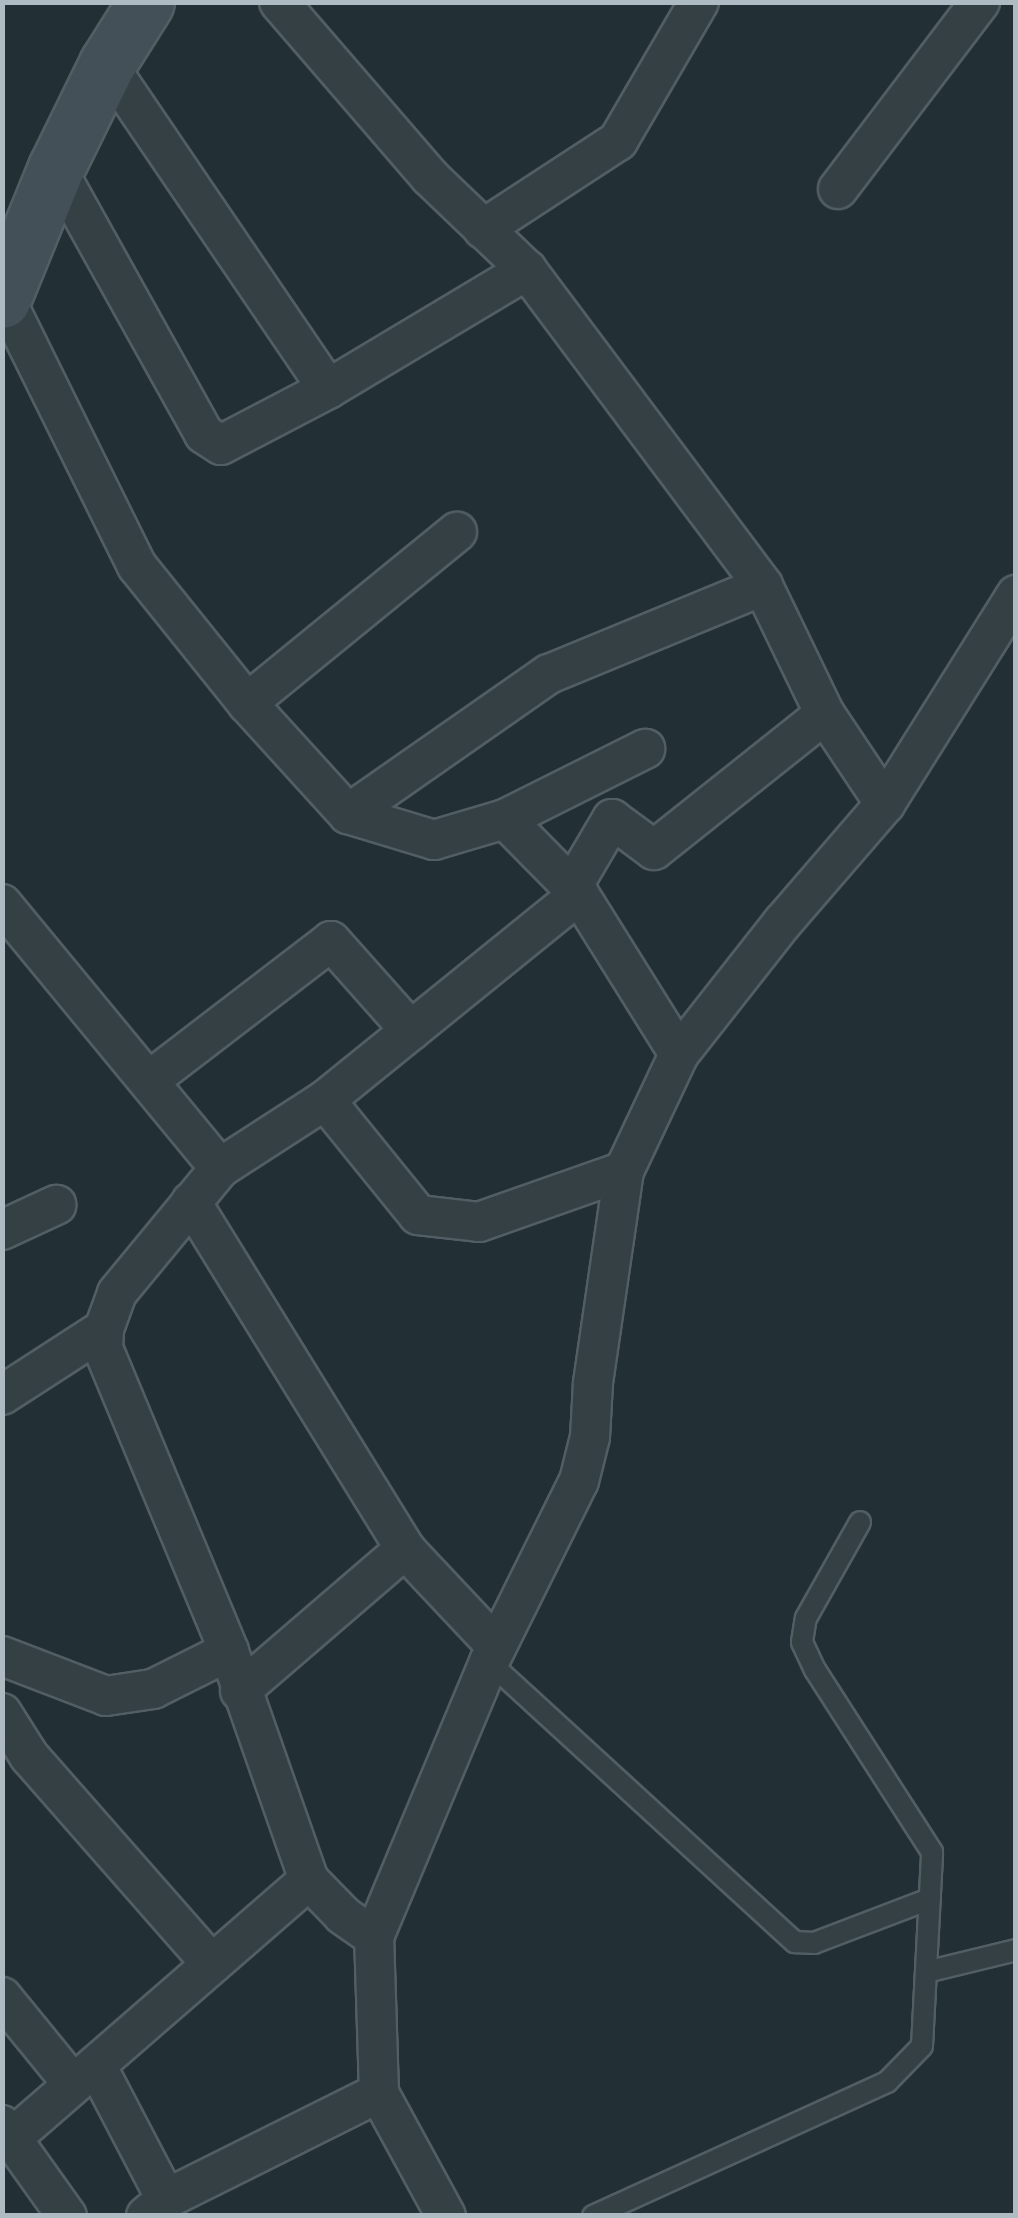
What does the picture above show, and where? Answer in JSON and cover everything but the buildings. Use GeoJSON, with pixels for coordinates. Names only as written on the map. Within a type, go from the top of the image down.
{"type":"FeatureCollection","features":[{"type":"Feature","properties":{"kind":"street"},"geometry":{"type":"LineString","coordinates":[[146,2],[107,64],[56,168],[3,298],[137,566],[247,703],[348,814],[434,840],[505,819],[645,749]]}},
{"type":"Feature","properties":{"kind":"street"},"geometry":{"type":"LineString","coordinates":[[279,2],[430,177],[527,270],[763,586],[825,714],[884,804]]}},
{"type":"Feature","properties":{"kind":"street"},"geometry":{"type":"LineString","coordinates":[[484,229],[618,141],[699,2]]}},
{"type":"Feature","properties":{"kind":"street"},"geometry":{"type":"LineString","coordinates":[[838,190],[980,2]]}},
{"type":"Feature","properties":{"kind":"street"},"geometry":{"type":"LineString","coordinates":[[107,64],[328,390]]}},
{"type":"Feature","properties":{"kind":"street"},"geometry":{"type":"LineString","coordinates":[[56,168],[213,442],[231,442],[328,390],[527,270]]}},
{"type":"Feature","properties":{"kind":"street"},"geometry":{"type":"LineString","coordinates":[[247,703],[457,532]]}},
{"type":"Feature","properties":{"kind":"street"},"geometry":{"type":"LineString","coordinates":[[348,814],[548,674],[763,586]]}},
{"type":"Feature","properties":{"kind":"street"},"geometry":{"type":"LineString","coordinates":[[446,2216],[379,2093],[374,1937],[493,1654],[580,1482],[590,1437],[593,1383],[624,1170],[679,1054],[783,922],[884,804],[1016,594]]}},
{"type":"Feature","properties":{"kind":"street"},"geometry":{"type":"LineString","coordinates":[[374,1937],[343,1915],[309,1880],[229,1651],[104,1349],[104,1328],[116,1293],[220,1168],[325,1100],[576,890],[612,820],[654,850],[825,714]]}},
{"type":"Feature","properties":{"kind":"street"},"geometry":{"type":"LineString","coordinates":[[505,819],[576,890],[679,1054]]}},
{"type":"Feature","properties":{"kind":"street"},"geometry":{"type":"LineString","coordinates":[[2,904],[220,1168]]}},
{"type":"Feature","properties":{"kind":"street"},"geometry":{"type":"LineString","coordinates":[[150,1080],[331,941],[411,1030]]}},
{"type":"Feature","properties":{"kind":"street"},"geometry":{"type":"LineString","coordinates":[[325,1100],[418,1216],[479,1222],[624,1170]]}},
{"type":"Feature","properties":{"kind":"street"},"geometry":{"type":"LineString","coordinates":[[191,1202],[405,1548],[493,1654]]}},
{"type":"Feature","properties":{"kind":"street"},"geometry":{"type":"LineString","coordinates":[[2,1230],[56,1205]]}},
{"type":"Feature","properties":{"kind":"street"},"geometry":{"type":"LineString","coordinates":[[2,1395],[104,1328]]}},
{"type":"Feature","properties":{"kind":"street"},"geometry":{"type":"LineString","coordinates":[[240,1691],[405,1548]]}},
{"type":"Feature","properties":{"kind":"street"},"geometry":{"type":"LineString","coordinates":[[2,1656],[58,1680],[106,1696],[119,1696],[153,1689],[229,1651]]}},
{"type":"Feature","properties":{"kind":"street"},"geometry":{"type":"LineString","coordinates":[[2,1713],[29,1756],[212,1964]]}},
{"type":"Feature","properties":{"kind":"street"},"geometry":{"type":"LineString","coordinates":[[67,2216],[7,2132],[84,2074],[309,1880]]}},
{"type":"Feature","properties":{"kind":"street"},"geometry":{"type":"LineString","coordinates":[[2,1997],[84,2074],[156,2207],[379,2093]]}},
{"type":"Feature","properties":{"kind":"lane"},"geometry":{"type":"LineString","coordinates":[[594,2216],[886,2082],[922,2046],[934,1865],[927,1840],[814,1670],[802,1642],[806,1618],[860,1522]]}},
{"type":"Feature","properties":{"kind":"lane"},"geometry":{"type":"LineString","coordinates":[[493,1654],[795,1942],[814,1943],[930,1898]]}},
{"type":"Feature","properties":{"kind":"lane"},"geometry":{"type":"LineString","coordinates":[[926,1972],[1016,1950]]}}]}
